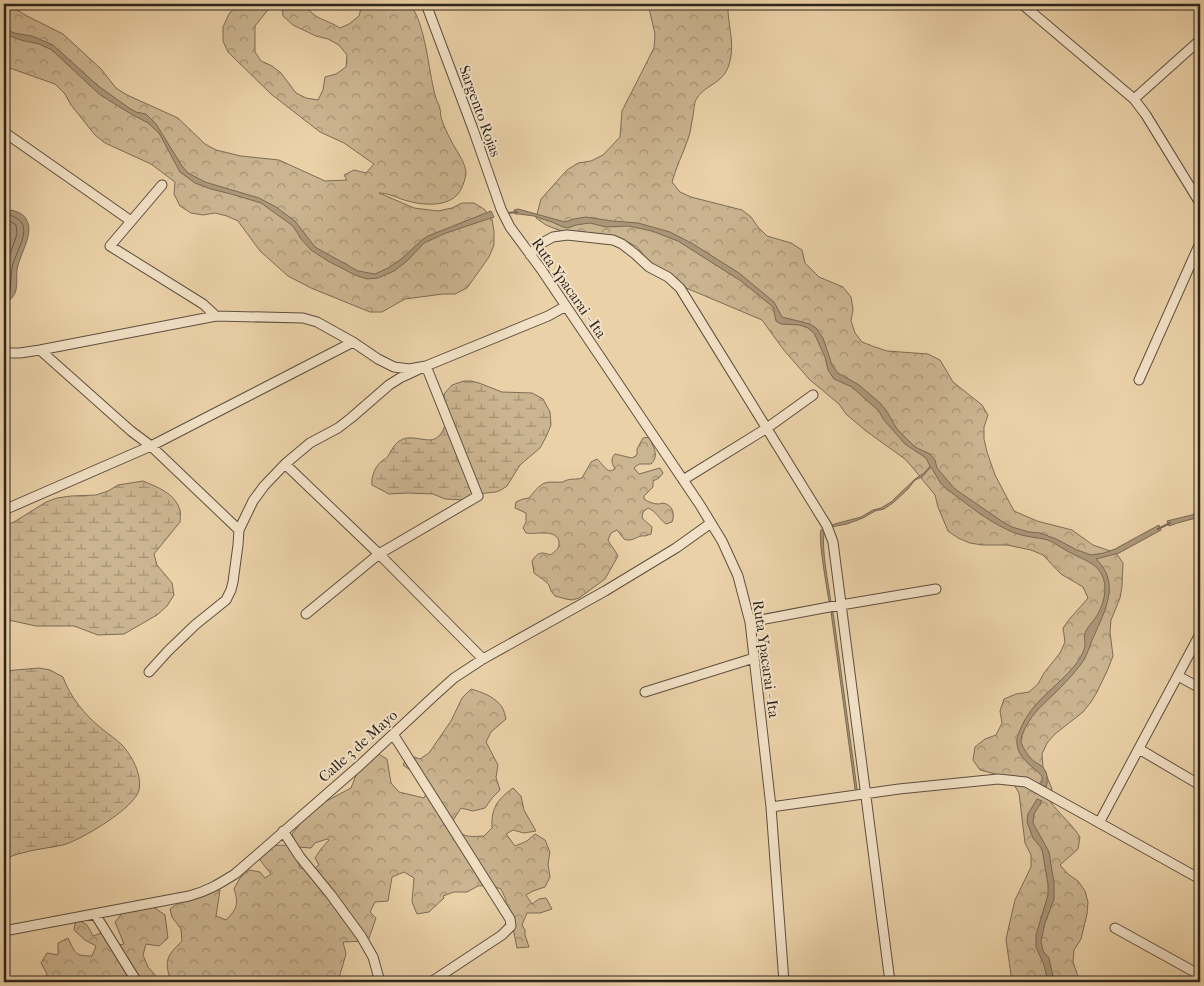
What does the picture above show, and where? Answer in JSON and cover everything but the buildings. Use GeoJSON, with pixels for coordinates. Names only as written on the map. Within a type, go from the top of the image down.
{"type":"FeatureCollection","features":[{"type":"Feature","properties":{"kind":"street","name":"Sargento Rojas"},"geometry":{"type":"LineString","coordinates":[[426,4],[501,209],[510,227]]}},
{"type":"Feature","properties":{"kind":"street"},"geometry":{"type":"LineString","coordinates":[[1022,4],[1134,99],[1146,115],[1200,203]]}},
{"type":"Feature","properties":{"kind":"street"},"geometry":{"type":"LineString","coordinates":[[1134,99],[1200,40]]}},
{"type":"Feature","properties":{"kind":"street"},"geometry":{"type":"LineString","coordinates":[[4,132],[131,221]]}},
{"type":"Feature","properties":{"kind":"street"},"geometry":{"type":"LineString","coordinates":[[162,184],[110,246],[203,304],[216,316]]}},
{"type":"Feature","properties":{"kind":"street","name":"Ruta Ypacarai - Ita"},"geometry":{"type":"LineString","coordinates":[[510,227],[566,306],[712,523],[738,576],[750,622],[770,807],[784,982]]}},
{"type":"Feature","properties":{"kind":"street"},"geometry":{"type":"LineString","coordinates":[[530,255],[540,244],[553,237],[567,236],[613,240],[622,244],[649,267],[668,277],[680,288],[828,528],[833,542],[834,606],[865,794],[890,982]]}},
{"type":"Feature","properties":{"kind":"street"},"geometry":{"type":"LineString","coordinates":[[1139,380],[1200,243]]}},
{"type":"Feature","properties":{"kind":"street"},"geometry":{"type":"LineString","coordinates":[[149,672],[194,625],[226,600],[234,582],[239,530],[253,501],[285,464],[310,443],[338,428],[400,378],[548,316],[566,306]]}},
{"type":"Feature","properties":{"kind":"street"},"geometry":{"type":"LineString","coordinates":[[4,353],[40,350],[216,316],[303,318],[317,322],[394,367],[409,369],[426,366]]}},
{"type":"Feature","properties":{"kind":"street"},"geometry":{"type":"LineString","coordinates":[[4,510],[151,446],[353,342]]}},
{"type":"Feature","properties":{"kind":"street"},"geometry":{"type":"LineString","coordinates":[[40,350],[131,431],[151,446],[239,530]]}},
{"type":"Feature","properties":{"kind":"street"},"geometry":{"type":"LineString","coordinates":[[306,614],[379,554],[478,496],[426,366]]}},
{"type":"Feature","properties":{"kind":"street"},"geometry":{"type":"LineString","coordinates":[[683,480],[767,428],[813,395]]}},
{"type":"Feature","properties":{"kind":"street"},"geometry":{"type":"LineString","coordinates":[[285,464],[379,554],[483,659]]}},
{"type":"Feature","properties":{"kind":"street","name":"Calle 3 de Mayo"},"geometry":{"type":"LineString","coordinates":[[4,931],[205,892],[235,874],[282,831],[360,765],[454,678],[483,659],[605,591],[676,548],[712,523]]}},
{"type":"Feature","properties":{"kind":"street"},"geometry":{"type":"LineString","coordinates":[[750,622],[936,589]]}},
{"type":"Feature","properties":{"kind":"street"},"geometry":{"type":"LineString","coordinates":[[1099,823],[1200,634]]}},
{"type":"Feature","properties":{"kind":"street"},"geometry":{"type":"LineString","coordinates":[[645,692],[754,658]]}},
{"type":"Feature","properties":{"kind":"street"},"geometry":{"type":"LineString","coordinates":[[1178,676],[1200,688]]}},
{"type":"Feature","properties":{"kind":"street"},"geometry":{"type":"LineString","coordinates":[[393,734],[510,919],[511,926],[502,935],[431,982]]}},
{"type":"Feature","properties":{"kind":"street"},"geometry":{"type":"LineString","coordinates":[[1138,749],[1200,785]]}},
{"type":"Feature","properties":{"kind":"street"},"geometry":{"type":"LineString","coordinates":[[770,807],[998,779],[1026,782],[1200,879]]}},
{"type":"Feature","properties":{"kind":"street"},"geometry":{"type":"LineString","coordinates":[[282,831],[361,936],[373,956],[380,982]]}},
{"type":"Feature","properties":{"kind":"street"},"geometry":{"type":"LineString","coordinates":[[95,914],[137,982]]}},
{"type":"Feature","properties":{"kind":"street"},"geometry":{"type":"LineString","coordinates":[[1114,928],[1200,975]]}},
{"type":"Feature","properties":{"kind":"green space"},"geometry":{"type":"Polygon","coordinates":[[[4,4],[63,34],[101,69],[116,88],[127,95],[178,118],[205,144],[216,150],[241,156],[279,160],[325,181],[347,180],[344,175],[354,170],[366,173],[374,164],[344,143],[320,132],[271,94],[228,52],[223,41],[223,27],[229,14],[238,4],[270,4],[271,6],[255,26],[255,52],[261,61],[281,73],[296,93],[306,98],[318,100],[323,90],[325,77],[336,74],[346,67],[347,55],[339,45],[293,25],[283,16],[282,4],[305,4],[316,16],[340,28],[359,16],[362,4],[410,4],[420,24],[435,97],[440,107],[442,121],[464,164],[466,175],[458,194],[445,202],[433,204],[420,203],[379,193],[414,208],[438,211],[452,208],[462,203],[474,203],[484,209],[492,219],[494,245],[489,257],[467,288],[455,294],[405,299],[382,312],[370,312],[311,288],[288,276],[260,251],[238,221],[215,213],[203,215],[191,213],[180,206],[174,194],[175,182],[151,164],[105,143],[95,135],[71,105],[65,94],[55,84],[4,66],[4,4]]]}},
{"type":"Feature","properties":{"kind":"green space"},"geometry":{"type":"Polygon","coordinates":[[[648,4],[728,4],[732,47],[728,69],[720,79],[701,93],[695,102],[689,136],[672,182],[680,192],[691,197],[742,210],[751,217],[767,236],[791,243],[802,250],[805,263],[819,277],[843,287],[851,297],[853,309],[851,321],[855,333],[862,342],[887,351],[928,354],[940,360],[953,382],[982,405],[988,415],[984,427],[987,452],[995,475],[1014,511],[1037,521],[1072,530],[1093,545],[1116,553],[1123,563],[1120,598],[1111,620],[1110,632],[1113,656],[1108,669],[1091,702],[1083,712],[1055,734],[1047,743],[1042,754],[1043,767],[1052,789],[1050,801],[1080,837],[1078,849],[1060,865],[1078,881],[1085,891],[1088,902],[1081,939],[1074,950],[1073,962],[1080,982],[1012,982],[1006,939],[1015,900],[1031,867],[1031,855],[1025,843],[1019,793],[1013,783],[1003,776],[980,770],[973,760],[975,747],[985,739],[996,735],[1002,723],[1000,711],[1004,699],[1016,694],[1029,692],[1038,684],[1060,653],[1065,642],[1063,628],[1088,598],[1083,587],[1061,574],[1043,555],[1031,550],[1007,545],[970,543],[948,531],[935,495],[913,468],[905,459],[846,414],[839,404],[809,379],[783,349],[762,320],[672,282],[660,275],[637,247],[626,241],[615,237],[568,234],[546,225],[536,218],[541,199],[567,170],[578,163],[591,161],[603,155],[620,137],[622,111],[654,48],[655,34],[648,4]]]}},
{"type":"Feature","properties":{"kind":"green space"},"geometry":{"type":"Polygon","coordinates":[[[464,381],[479,383],[502,392],[532,393],[543,399],[550,412],[551,425],[540,448],[520,465],[507,486],[496,492],[477,494],[465,500],[445,499],[433,494],[389,494],[372,485],[375,469],[400,441],[410,438],[430,440],[439,436],[444,427],[446,415],[444,394],[452,385],[464,381]]]}},
{"type":"Feature","properties":{"kind":"green space"},"geometry":{"type":"Polygon","coordinates":[[[649,437],[655,451],[654,461],[651,464],[639,464],[634,468],[639,474],[660,468],[663,473],[653,481],[653,487],[644,496],[644,499],[649,502],[663,503],[669,506],[673,513],[672,522],[666,524],[648,508],[643,512],[642,518],[652,527],[651,534],[628,540],[624,539],[617,530],[611,533],[608,540],[618,556],[605,579],[579,598],[572,600],[555,596],[549,585],[534,573],[532,561],[540,554],[550,555],[558,548],[559,542],[554,535],[526,533],[523,528],[526,522],[526,513],[515,508],[516,502],[529,498],[538,487],[545,483],[582,478],[591,462],[597,459],[608,470],[615,469],[612,458],[615,454],[632,458],[637,455],[637,449],[643,438],[649,437]]]}},
{"type":"Feature","properties":{"kind":"green space"},"geometry":{"type":"Polygon","coordinates":[[[143,481],[160,488],[170,495],[178,504],[180,510],[180,522],[154,554],[157,565],[172,583],[174,595],[167,606],[157,615],[124,634],[98,635],[74,626],[36,626],[4,619],[4,526],[46,502],[57,498],[96,495],[118,485],[143,481]]]}},
{"type":"Feature","properties":{"kind":"green space"},"geometry":{"type":"Polygon","coordinates":[[[39,668],[50,670],[63,677],[70,692],[84,711],[95,723],[126,749],[138,772],[139,790],[128,805],[118,814],[82,837],[63,845],[18,854],[4,859],[4,671],[39,668]]]}},
{"type":"Feature","properties":{"kind":"green space"},"geometry":{"type":"Polygon","coordinates":[[[471,689],[484,693],[503,708],[506,719],[491,732],[486,742],[498,765],[496,777],[500,790],[485,808],[473,811],[461,808],[452,822],[462,834],[484,836],[492,828],[494,810],[503,796],[513,788],[521,796],[524,810],[536,831],[524,833],[513,830],[506,834],[515,846],[527,841],[535,834],[545,840],[550,852],[548,864],[550,877],[545,887],[526,895],[532,904],[539,899],[546,898],[552,909],[540,913],[527,913],[522,925],[529,947],[517,948],[512,923],[506,913],[506,900],[501,889],[490,885],[478,886],[467,892],[454,892],[443,896],[444,898],[429,912],[417,914],[412,902],[414,878],[404,872],[392,877],[388,901],[375,902],[370,912],[376,918],[368,941],[343,942],[346,954],[339,978],[350,981],[373,979],[374,982],[171,982],[167,964],[168,959],[182,941],[181,929],[172,917],[170,909],[177,904],[177,900],[208,888],[220,890],[216,916],[226,920],[233,913],[236,906],[234,889],[240,878],[249,870],[260,872],[265,878],[271,874],[260,860],[269,848],[280,845],[291,846],[297,856],[300,868],[312,870],[319,865],[315,858],[329,840],[315,843],[311,848],[298,847],[292,834],[308,814],[319,805],[351,788],[360,765],[377,753],[387,759],[391,783],[399,792],[424,798],[429,788],[403,765],[408,755],[420,759],[429,753],[451,721],[462,698],[471,689]]]}},
{"type":"Feature","properties":{"kind":"green space"},"geometry":{"type":"Polygon","coordinates":[[[143,900],[165,915],[168,938],[159,946],[146,944],[143,955],[148,967],[156,976],[150,982],[138,979],[134,982],[43,982],[47,974],[41,963],[47,953],[58,955],[58,943],[68,938],[76,953],[92,956],[96,946],[85,940],[74,930],[76,919],[87,925],[93,936],[101,933],[113,946],[124,944],[115,922],[131,902],[143,900]]]}},
{"type":"Feature","properties":{"kind":"water"},"geometry":{"type":"Polygon","coordinates":[[[4,28],[14,33],[32,36],[53,45],[97,85],[129,108],[146,114],[156,124],[188,173],[205,182],[259,198],[276,207],[295,221],[315,247],[358,271],[375,274],[400,260],[428,236],[491,211],[494,217],[446,233],[424,243],[407,261],[394,271],[378,278],[367,279],[355,275],[311,250],[293,226],[261,203],[195,183],[180,172],[159,133],[148,123],[99,94],[52,50],[39,44],[4,34],[4,28]]]}},
{"type":"Feature","properties":{"kind":"water"},"geometry":{"type":"Polygon","coordinates":[[[4,209],[23,215],[27,221],[29,232],[18,264],[15,293],[10,300],[4,303],[4,209]]]}},
{"type":"Feature","properties":{"kind":"water"},"geometry":{"type":"Polygon","coordinates":[[[518,209],[565,222],[586,217],[638,223],[670,232],[739,273],[774,302],[782,317],[810,324],[816,328],[823,338],[832,365],[838,373],[859,385],[880,403],[897,429],[915,447],[930,454],[935,460],[937,468],[955,489],[1012,527],[1040,533],[1091,555],[1115,549],[1159,525],[1161,530],[1119,553],[1096,559],[1104,568],[1108,577],[1109,587],[1106,607],[1087,654],[1071,676],[1032,717],[1021,738],[1029,756],[1045,770],[1047,774],[1046,787],[1039,784],[1042,782],[1042,776],[1020,754],[1017,737],[1031,711],[1069,672],[1083,652],[1085,633],[1095,619],[1104,599],[1104,579],[1097,568],[1051,541],[1017,534],[992,522],[941,484],[931,467],[884,509],[875,511],[847,524],[831,527],[831,525],[861,517],[891,502],[930,466],[926,458],[905,444],[883,419],[879,411],[852,387],[834,379],[828,370],[825,357],[814,333],[800,325],[781,324],[776,321],[773,307],[741,281],[678,241],[652,231],[628,226],[606,227],[590,223],[568,228],[563,227],[534,216],[515,214],[514,210],[518,209]]]}},
{"type":"Feature","properties":{"kind":"water"},"geometry":{"type":"Polygon","coordinates":[[[1200,513],[1200,517],[1169,526],[1167,521],[1200,513]]]}},
{"type":"Feature","properties":{"kind":"water"},"geometry":{"type":"Polygon","coordinates":[[[824,527],[824,555],[831,603],[829,603],[820,535],[824,527]]]}},
{"type":"Feature","properties":{"kind":"water"},"geometry":{"type":"Polygon","coordinates":[[[831,612],[833,612],[857,789],[855,789],[831,612]]]}},
{"type":"Feature","properties":{"kind":"water"},"geometry":{"type":"Polygon","coordinates":[[[1037,799],[1042,801],[1034,814],[1033,823],[1049,852],[1054,883],[1054,899],[1045,923],[1041,941],[1043,951],[1049,958],[1054,982],[1048,982],[1044,965],[1036,947],[1036,935],[1048,895],[1042,849],[1033,838],[1027,822],[1028,814],[1037,799]]]}},
{"type":"Feature","properties":{"kind":"waterway"},"geometry":{"type":"LineString","coordinates":[[507,213],[517,212]]}},
{"type":"Feature","properties":{"kind":"waterway"},"geometry":{"type":"LineString","coordinates":[[1158,529],[1170,523]]}}]}
